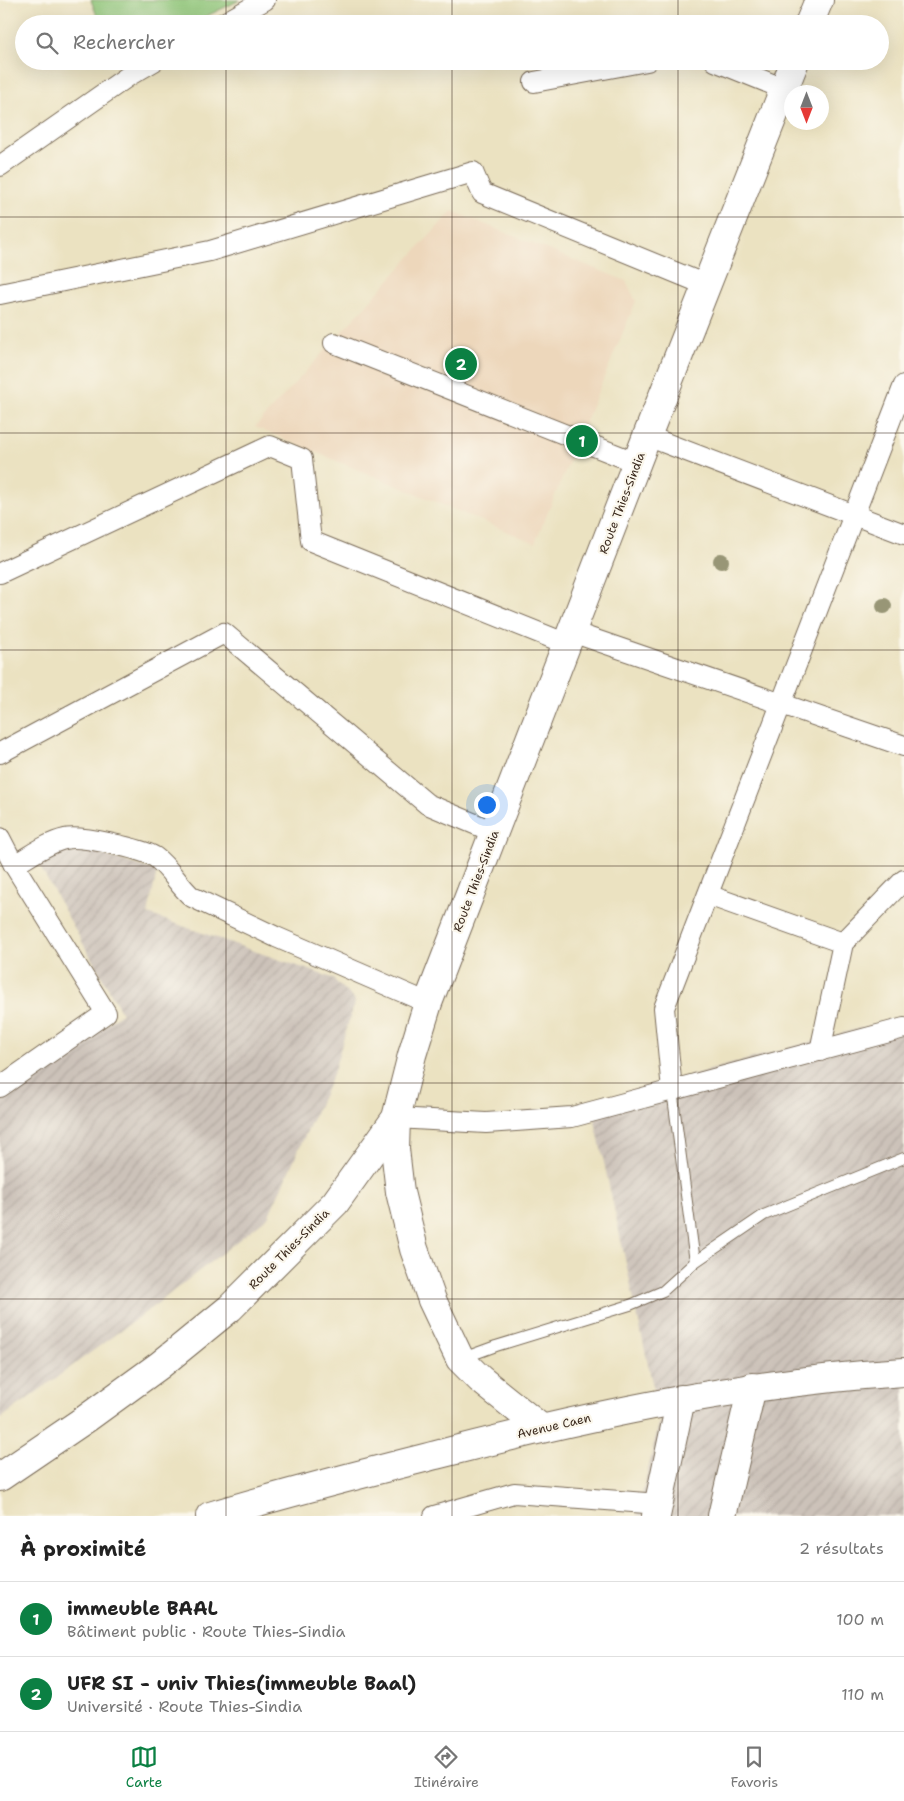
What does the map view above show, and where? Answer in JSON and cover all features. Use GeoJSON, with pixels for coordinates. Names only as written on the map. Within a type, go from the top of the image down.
{"type":"FeatureCollection","features":[{"type":"Feature","properties":{"kind":"main road"},"geometry":{"type":"LineString","coordinates":[[813,15],[819,0]]}},
{"type":"Feature","properties":{"kind":"main road","name":"Route Thies-Sindia"},"geometry":{"type":"LineString","coordinates":[[785,85],[791,70]]}},
{"type":"Feature","properties":{"kind":"main road","name":"Route Thies-Sindia"},"geometry":{"type":"LineString","coordinates":[[0,1477],[87,1418],[160,1365],[230,1308],[335,1203],[396,1118],[412,1055],[428,1004],[647,436],[784,88]]}},
{"type":"Feature","properties":{"kind":"main road"},"geometry":{"type":"LineString","coordinates":[[396,1118],[395,1149],[400,1192],[414,1249],[432,1300],[460,1359],[480,1379],[541,1428]]}},
{"type":"Feature","properties":{"kind":"main road","name":"Avenue Caen"},"geometry":{"type":"LineString","coordinates":[[210,1516],[279,1495],[541,1428],[752,1387],[904,1372]]}},
{"type":"Feature","properties":{"kind":"main road"},"geometry":{"type":"LineString","coordinates":[[722,1516],[752,1387]]}},
{"type":"Feature","properties":{"kind":"main road"},"geometry":{"type":"LineString","coordinates":[[657,1510],[681,1400]]}},
{"type":"Feature","properties":{"kind":"street"},"geometry":{"type":"LineString","coordinates":[[238,15],[266,0]]}},
{"type":"Feature","properties":{"kind":"street"},"geometry":{"type":"LineString","coordinates":[[0,166],[139,70]]}},
{"type":"Feature","properties":{"kind":"street"},"geometry":{"type":"LineString","coordinates":[[534,82],[599,70]]}},
{"type":"Feature","properties":{"kind":"street"},"geometry":{"type":"LineString","coordinates":[[738,70],[784,88]]}},
{"type":"Feature","properties":{"kind":"street"},"geometry":{"type":"LineString","coordinates":[[0,294],[210,251],[473,172],[482,193],[706,285]]}},
{"type":"Feature","properties":{"kind":"street"},"geometry":{"type":"LineString","coordinates":[[334,344],[637,463]]}},
{"type":"Feature","properties":{"kind":"street"},"geometry":{"type":"LineString","coordinates":[[672,1090],[664,1008],[904,386]]}},
{"type":"Feature","properties":{"kind":"street"},"geometry":{"type":"LineString","coordinates":[[647,436],[904,534]]}},
{"type":"Feature","properties":{"kind":"street"},"geometry":{"type":"LineString","coordinates":[[0,573],[270,446],[302,459],[311,541],[570,638],[781,704],[904,746]]}},
{"type":"Feature","properties":{"kind":"street"},"geometry":{"type":"LineString","coordinates":[[0,753],[224,633],[427,804],[494,832]]}},
{"type":"Feature","properties":{"kind":"street"},"geometry":{"type":"LineString","coordinates":[[0,838],[14,865],[106,1012],[0,1087]]}},
{"type":"Feature","properties":{"kind":"street"},"geometry":{"type":"LineString","coordinates":[[14,865],[66,838],[78,838],[145,852],[156,858],[168,869],[184,890],[192,896],[276,937],[428,1004]]}},
{"type":"Feature","properties":{"kind":"street"},"geometry":{"type":"LineString","coordinates":[[820,1051],[843,943],[904,880]]}},
{"type":"Feature","properties":{"kind":"street"},"geometry":{"type":"LineString","coordinates":[[708,895],[843,943]]}},
{"type":"Feature","properties":{"kind":"street"},"geometry":{"type":"LineString","coordinates":[[396,1118],[486,1123],[572,1117],[904,1028]]}},
{"type":"Feature","properties":{"kind":"street"},"geometry":{"type":"LineString","coordinates":[[434,1516],[514,1493],[657,1510]]}},
{"type":"Feature","properties":{"kind":"lane"},"geometry":{"type":"LineString","coordinates":[[672,1090],[694,1262]]}},
{"type":"Feature","properties":{"kind":"lane"},"geometry":{"type":"LineString","coordinates":[[460,1359],[630,1305],[663,1291],[694,1262],[764,1215],[904,1158]]}},
{"type":"Feature","properties":{"kind":"shaded area"},"geometry":{"type":"Polygon","coordinates":[[[452,211],[626,281],[636,301],[535,543],[255,427],[452,211]]]}},
{"type":"Feature","properties":{"kind":"shaded area"},"geometry":{"type":"Polygon","coordinates":[[[65,843],[157,871],[148,914],[332,978],[355,1000],[333,1074],[268,1217],[158,1303],[0,1419],[0,1097],[122,1013],[39,865],[65,843]]]}},
{"type":"Feature","properties":{"kind":"shaded area"},"geometry":{"type":"Polygon","coordinates":[[[904,1016],[904,1516],[637,1516],[660,1419],[591,1103],[904,1016]]]}},
{"type":"Feature","properties":{"kind":"green space"},"geometry":{"type":"Polygon","coordinates":[[[91,0],[240,0],[209,15],[97,15],[91,0]]]}},
{"type":"Feature","properties":{"kind":"place","name":"UFR SI - univ Thies(immeuble Baal)"},"geometry":{"type":"Point","coordinates":[461,364]}},
{"type":"Feature","properties":{"kind":"place","name":"immeuble BAAL"},"geometry":{"type":"Point","coordinates":[582,441]}}]}
